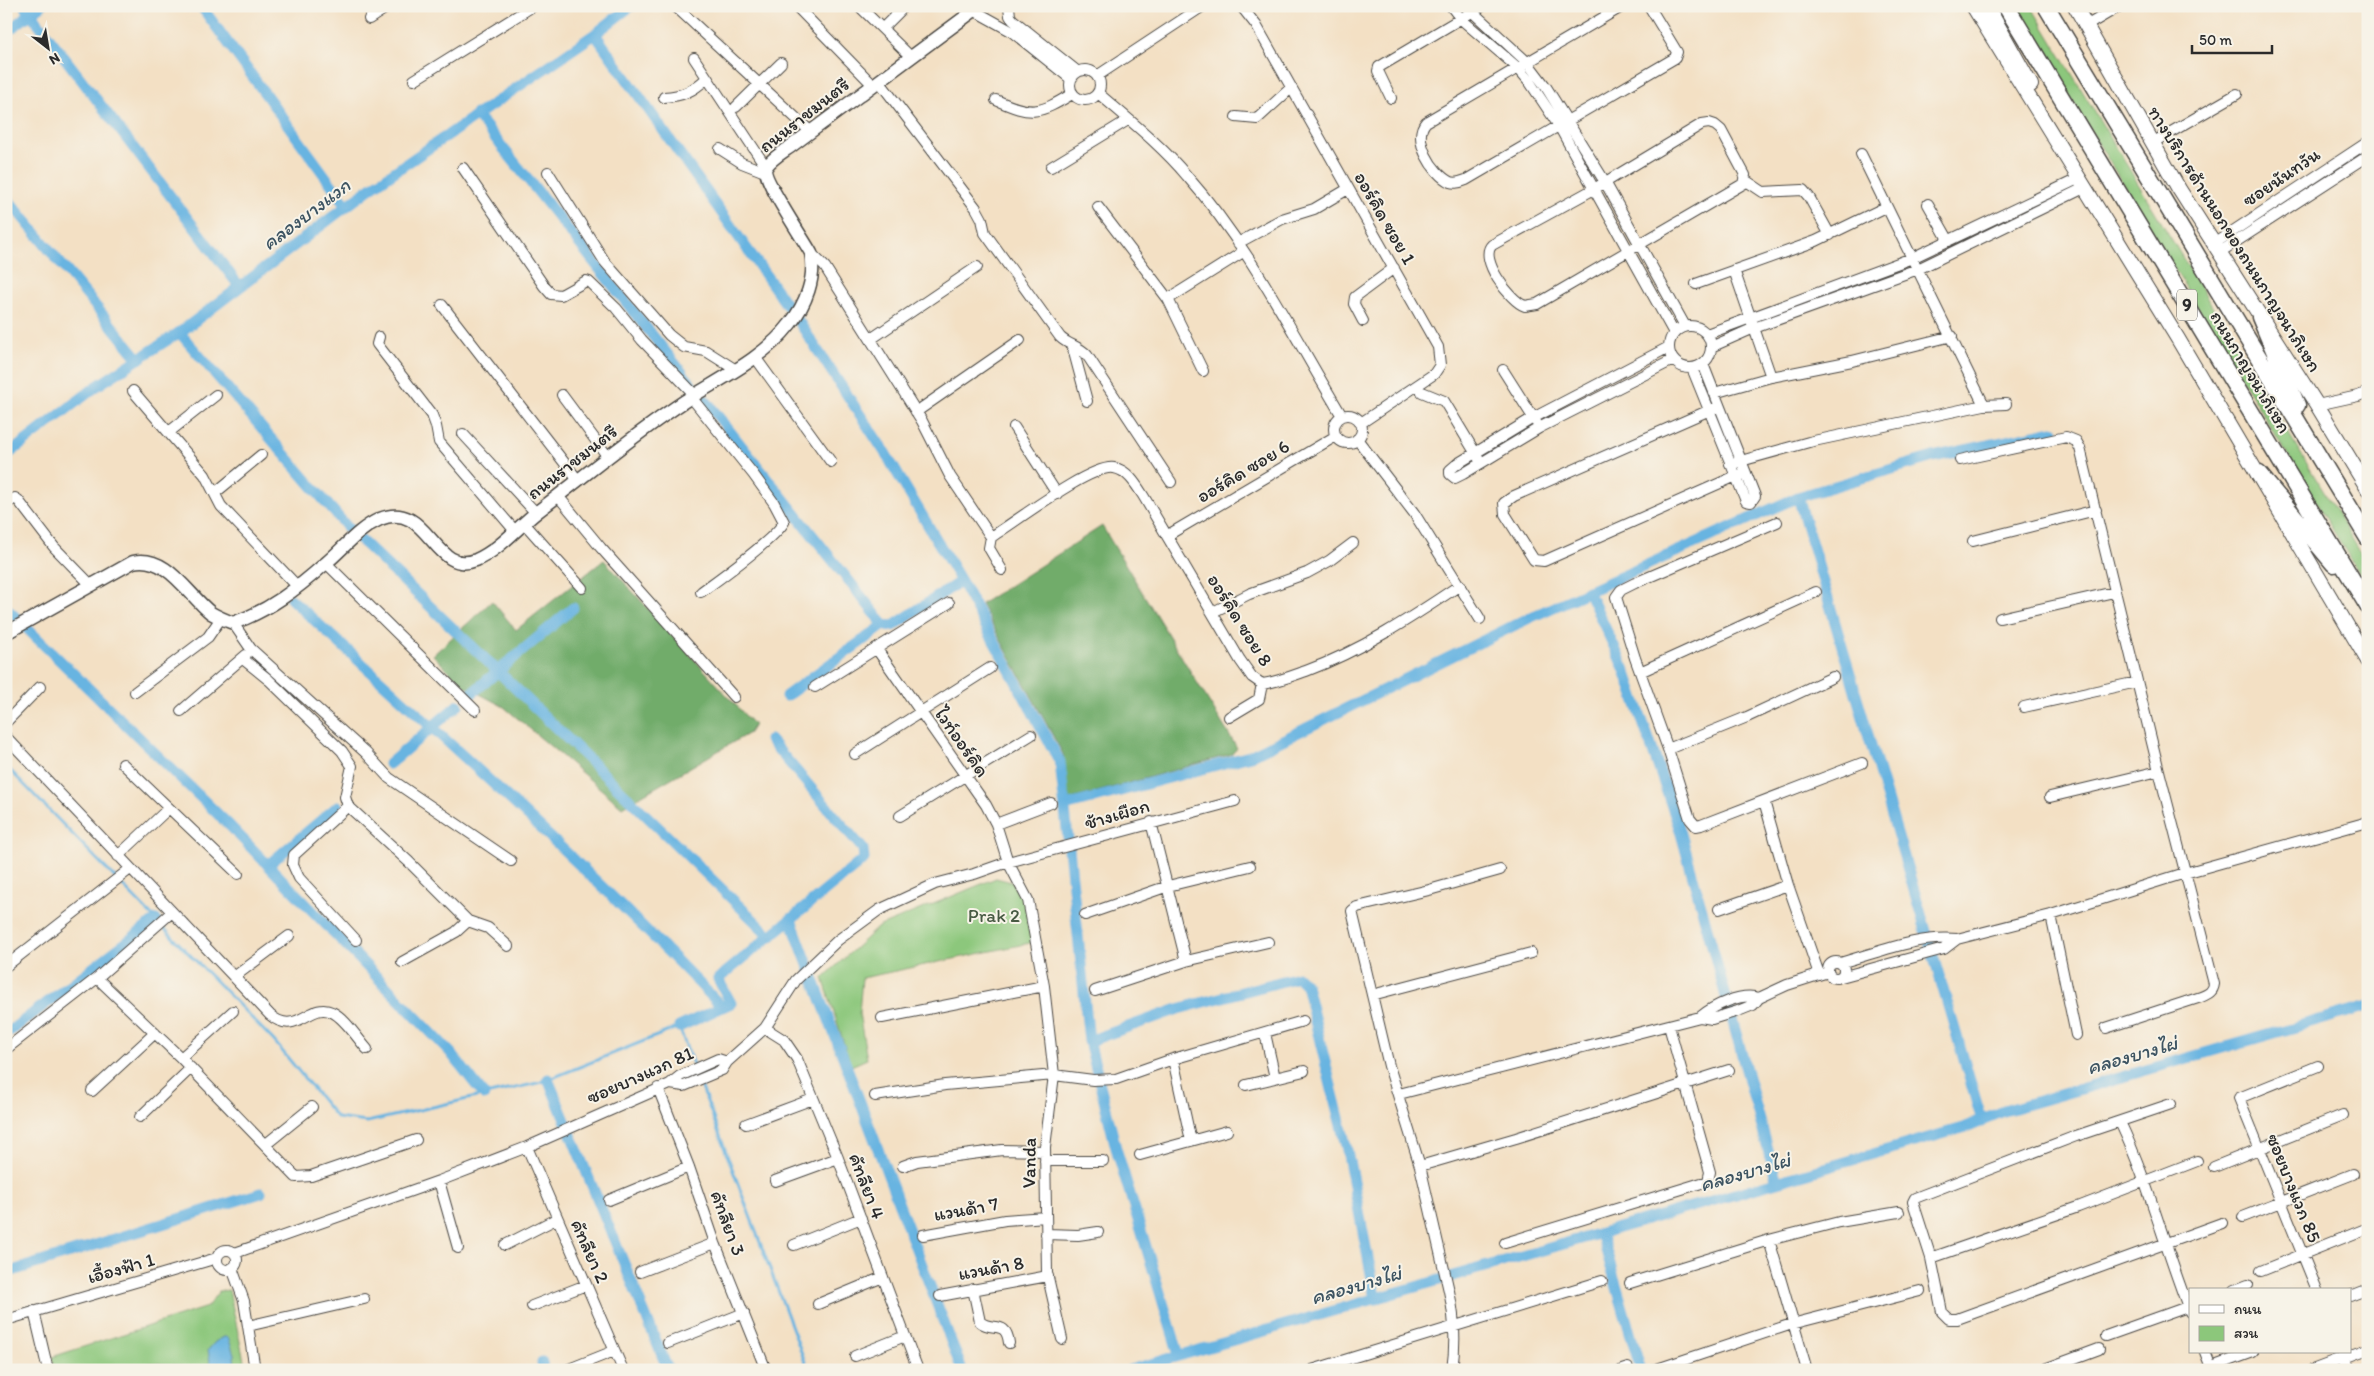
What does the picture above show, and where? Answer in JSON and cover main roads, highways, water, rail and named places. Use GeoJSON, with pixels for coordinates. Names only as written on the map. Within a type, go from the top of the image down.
{"type":"FeatureCollection","features":[{"type":"Feature","properties":{"kind":"highway","name":"ถนนกาญจนาภิเษก"},"geometry":{"type":"LineString","coordinates":[[2006,6],[2367,605]]}},
{"type":"Feature","properties":{"kind":"highway","name":"ถนนกาญจนาภิเษก"},"geometry":{"type":"LineString","coordinates":[[2046,6],[2368,538]]}},
{"type":"Feature","properties":{"kind":"highway"},"geometry":{"type":"LineString","coordinates":[[2260,317],[2319,455]]}},
{"type":"Feature","properties":{"kind":"highway"},"geometry":{"type":"LineString","coordinates":[[2259,474],[2367,605]]}},
{"type":"Feature","properties":{"kind":"main road"},"geometry":{"type":"LineString","coordinates":[[1973,6],[2083,182],[2259,474],[2368,661]]}},
{"type":"Feature","properties":{"kind":"main road"},"geometry":{"type":"LineString","coordinates":[[1987,6],[2034,89],[2047,125]]}},
{"type":"Feature","properties":{"kind":"main road"},"geometry":{"type":"LineString","coordinates":[[2066,6],[2099,50]]}},
{"type":"Feature","properties":{"kind":"main road","name":"ทางบริการด้านนอกของถนนกาญจนาภิเษก"},"geometry":{"type":"LineString","coordinates":[[2074,6],[2152,143],[2368,489]]}},
{"type":"Feature","properties":{"kind":"water"},"geometry":{"type":"Polygon","coordinates":[[[228,1337],[234,1354],[235,1370],[213,1370],[208,1350],[215,1342],[228,1337]]]}},
{"type":"Feature","properties":{"kind":"waterway"},"geometry":{"type":"LineString","coordinates":[[25,6],[240,287]]}},
{"type":"Feature","properties":{"kind":"waterway"},"geometry":{"type":"LineString","coordinates":[[6,32],[41,6]]}},
{"type":"Feature","properties":{"kind":"waterway"},"geometry":{"type":"LineString","coordinates":[[201,6],[347,206]]}},
{"type":"Feature","properties":{"kind":"waterway","name":"คลองบางแวก"},"geometry":{"type":"LineString","coordinates":[[6,456],[97,386],[183,330],[368,190],[595,34],[631,6]]}},
{"type":"Feature","properties":{"kind":"waterway"},"geometry":{"type":"LineString","coordinates":[[595,34],[801,325],[884,451],[961,581],[1060,762],[1089,1041],[1116,1148],[1179,1355]]}},
{"type":"Feature","properties":{"kind":"waterway"},"geometry":{"type":"LineString","coordinates":[[476,114],[692,385]]}},
{"type":"Feature","properties":{"kind":"waterway"},"geometry":{"type":"LineString","coordinates":[[6,197],[139,359]]}},
{"type":"Feature","properties":{"kind":"waterway"},"geometry":{"type":"LineString","coordinates":[[179,332],[348,528],[771,937]]}},
{"type":"Feature","properties":{"kind":"waterway"},"geometry":{"type":"LineString","coordinates":[[705,400],[884,625],[893,626],[961,581]]}},
{"type":"Feature","properties":{"kind":"waterway"},"geometry":{"type":"LineString","coordinates":[[1065,806],[1250,756],[1527,619],[1798,497],[1933,457],[2053,431]]}},
{"type":"Feature","properties":{"kind":"waterway"},"geometry":{"type":"LineString","coordinates":[[1798,497],[1982,1121]]}},
{"type":"Feature","properties":{"kind":"waterway"},"geometry":{"type":"LineString","coordinates":[[1588,591],[1625,670],[1680,830],[1777,1182]]}},
{"type":"Feature","properties":{"kind":"waterway"},"geometry":{"type":"LineString","coordinates":[[291,599],[564,850],[722,1007]]}},
{"type":"Feature","properties":{"kind":"waterway"},"geometry":{"type":"LineString","coordinates":[[6,608],[230,826],[450,1052],[484,1095]]}},
{"type":"Feature","properties":{"kind":"waterway"},"geometry":{"type":"LineString","coordinates":[[471,694],[573,608]]}},
{"type":"Feature","properties":{"kind":"waterway"},"geometry":{"type":"LineString","coordinates":[[786,696],[884,625]]}},
{"type":"Feature","properties":{"kind":"waterway"},"geometry":{"type":"LineString","coordinates":[[389,764],[458,705]]}},
{"type":"Feature","properties":{"kind":"waterway"},"geometry":{"type":"LineString","coordinates":[[679,1027],[731,1003],[718,979],[864,859],[863,849],[770,740]]}},
{"type":"Feature","properties":{"kind":"waterway"},"geometry":{"type":"LineString","coordinates":[[6,766],[274,1041],[337,1118],[367,1122],[542,1082],[679,1027],[808,1370]]}},
{"type":"Feature","properties":{"kind":"waterway"},"geometry":{"type":"LineString","coordinates":[[268,865],[338,806]]}},
{"type":"Feature","properties":{"kind":"waterway"},"geometry":{"type":"LineString","coordinates":[[6,1034],[156,920]]}},
{"type":"Feature","properties":{"kind":"waterway"},"geometry":{"type":"LineString","coordinates":[[791,920],[962,1370]]}},
{"type":"Feature","properties":{"kind":"waterway"},"geometry":{"type":"LineString","coordinates":[[1089,1041],[1178,1009],[1298,977],[1306,985],[1347,1150],[1376,1299]]}},
{"type":"Feature","properties":{"kind":"waterway","name":"คลองบางไผ่"},"geometry":{"type":"LineString","coordinates":[[1130,1370],[1966,1127],[2004,1111],[2368,1006]]}},
{"type":"Feature","properties":{"kind":"waterway"},"geometry":{"type":"LineString","coordinates":[[548,1079],[668,1370]]}},
{"type":"Feature","properties":{"kind":"waterway"},"geometry":{"type":"LineString","coordinates":[[6,1273],[261,1193]]}},
{"type":"Feature","properties":{"kind":"waterway"},"geometry":{"type":"LineString","coordinates":[[1601,1233],[1641,1370]]}},
{"type":"Feature","properties":{"kind":"waterway"},"geometry":{"type":"LineString","coordinates":[[542,1362],[543,1370]]}},
{"type":"Feature","properties":{"kind":"park label","name":"Prak 2"},"geometry":{"type":"Point","coordinates":[994,915]}}]}
